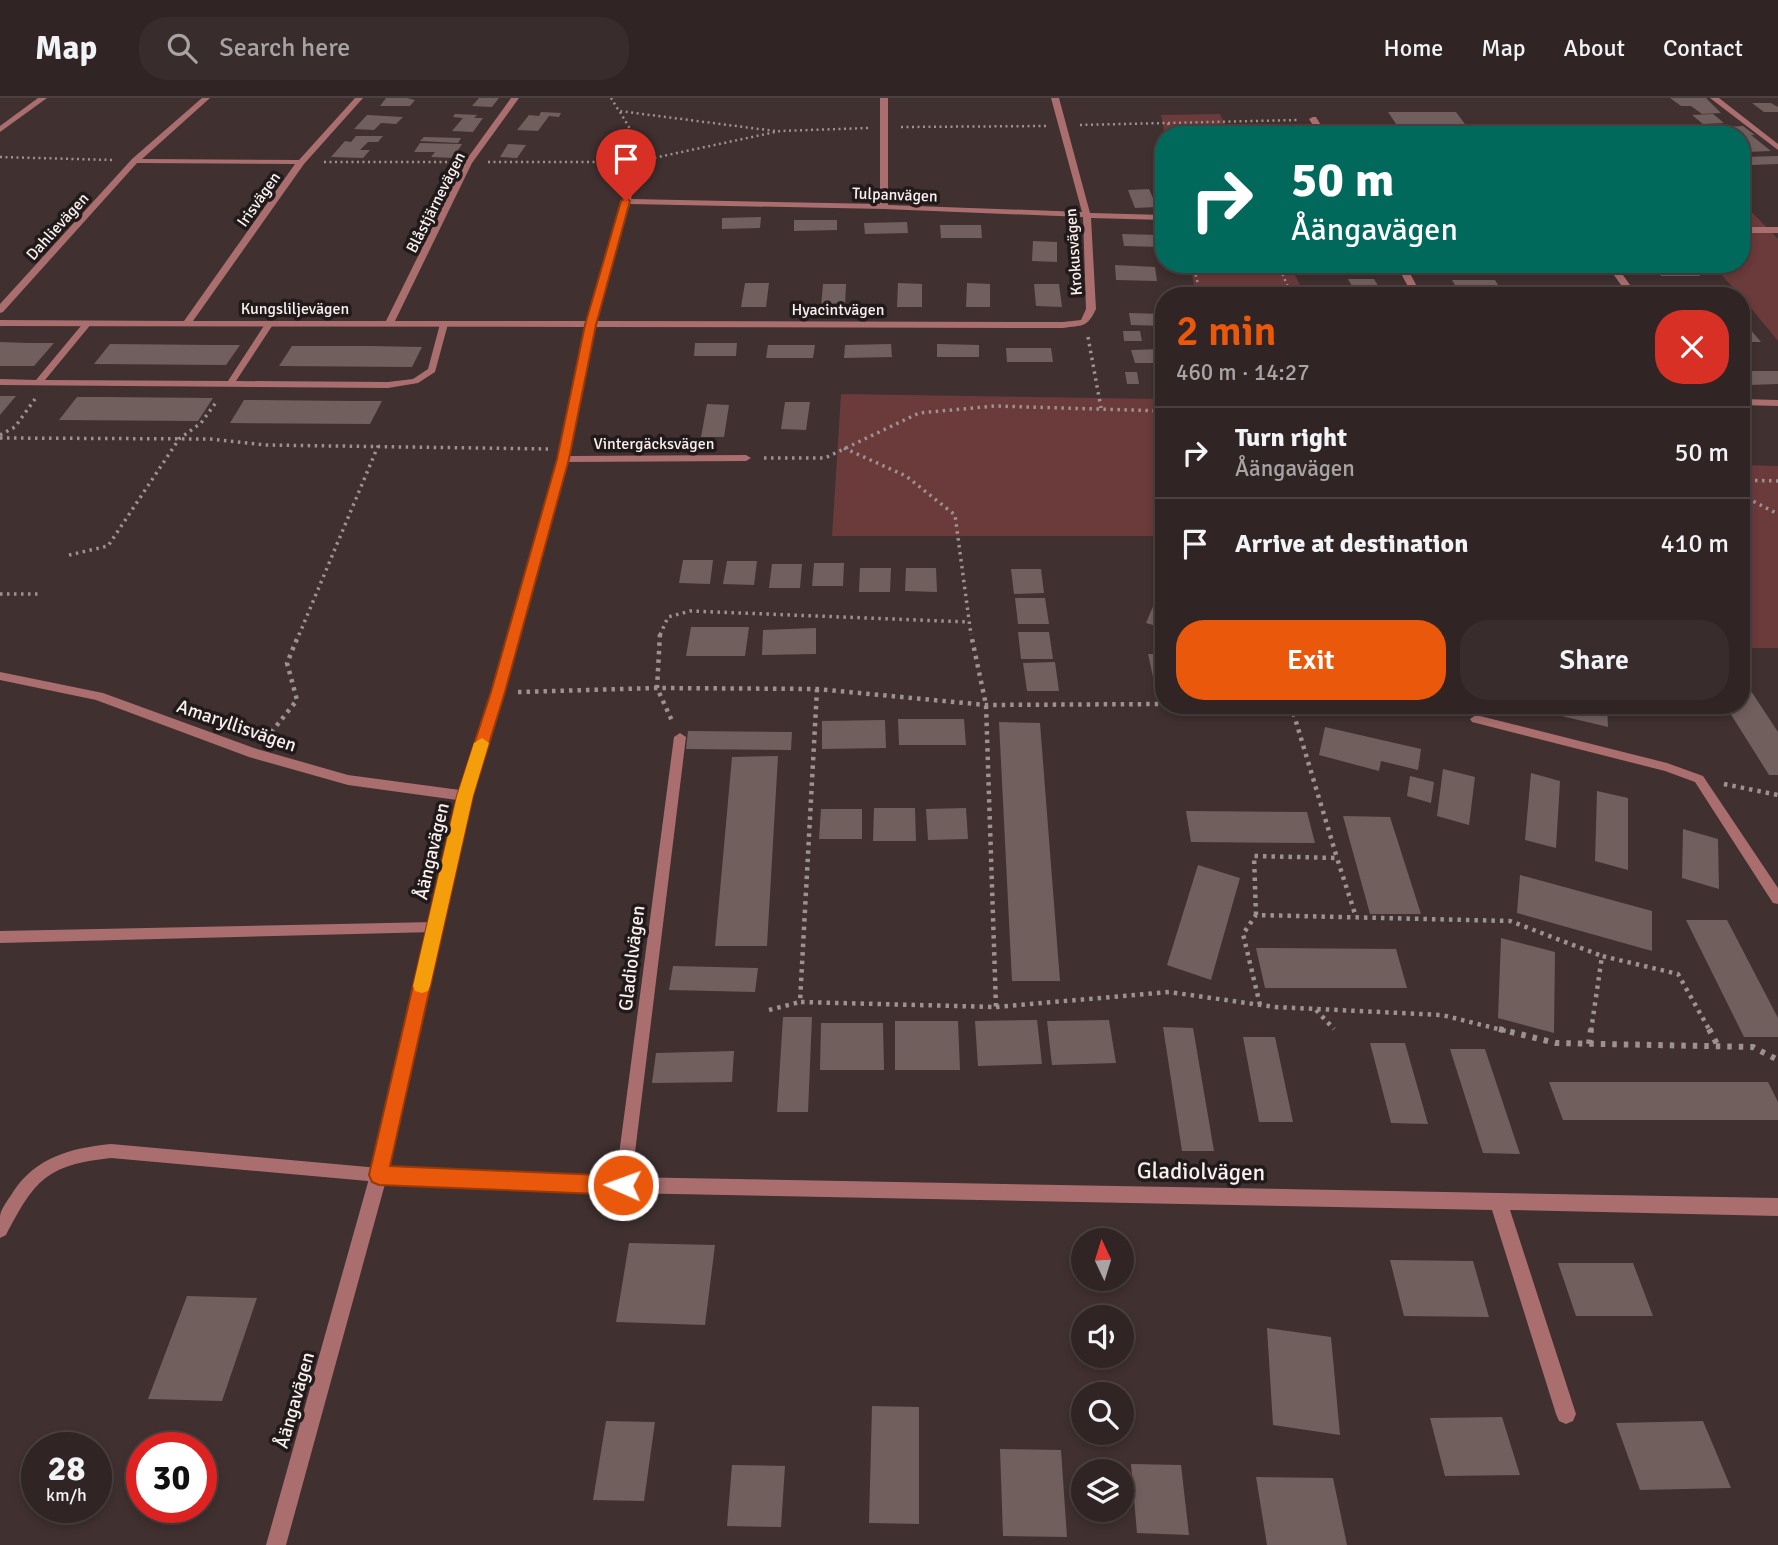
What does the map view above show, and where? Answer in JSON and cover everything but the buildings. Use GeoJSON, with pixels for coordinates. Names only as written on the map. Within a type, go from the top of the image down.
{"type":"FeatureCollection","features":[{"type":"Feature","properties":{"kind":"street"},"geometry":{"type":"LineString","coordinates":[[0,130],[43,98]]}},
{"type":"Feature","properties":{"kind":"street","name":"Dahlievägen"},"geometry":{"type":"LineString","coordinates":[[0,310],[135,161],[206,98]]}},
{"type":"Feature","properties":{"kind":"street","name":"Irisvägen"},"geometry":{"type":"LineString","coordinates":[[187,323],[301,162],[359,98]]}},
{"type":"Feature","properties":{"kind":"street","name":"Blåstjärnevägen"},"geometry":{"type":"LineString","coordinates":[[389,324],[468,163],[515,98]]}},
{"type":"Feature","properties":{"kind":"street"},"geometry":{"type":"LineString","coordinates":[[884,98],[884,207]]}},
{"type":"Feature","properties":{"kind":"street","name":"Krokusvägen"},"geometry":{"type":"LineString","coordinates":[[1055,98],[1087,216],[1091,309],[1085,322]]}},
{"type":"Feature","properties":{"kind":"street"},"geometry":{"type":"LineString","coordinates":[[1714,98],[1750,126]]}},
{"type":"Feature","properties":{"kind":"street"},"geometry":{"type":"LineString","coordinates":[[1313,119],[1317,126]]}},
{"type":"Feature","properties":{"kind":"street"},"geometry":{"type":"LineString","coordinates":[[1750,126],[1778,148]]}},
{"type":"Feature","properties":{"kind":"street"},"geometry":{"type":"LineString","coordinates":[[135,161],[301,162]]}},
{"type":"Feature","properties":{"kind":"street","name":"Åängavägen"},"geometry":{"type":"LineString","coordinates":[[276,1545],[379,1175],[465,796],[498,692],[564,454],[591,325],[636,168]]}},
{"type":"Feature","properties":{"kind":"street","name":"Tulpanvägen"},"geometry":{"type":"LineString","coordinates":[[626,201],[884,207],[1155,218]]}},
{"type":"Feature","properties":{"kind":"street"},"geometry":{"type":"LineString","coordinates":[[1750,230],[1778,230]]}},
{"type":"Feature","properties":{"kind":"street","name":"Hyacintvägen"},"geometry":{"type":"LineString","coordinates":[[591,325],[1063,325],[1085,322]]}},
{"type":"Feature","properties":{"kind":"street","name":"Kungsliljevägen"},"geometry":{"type":"LineString","coordinates":[[0,323],[591,325]]}},
{"type":"Feature","properties":{"kind":"street"},"geometry":{"type":"LineString","coordinates":[[1750,402],[1778,403]]}},
{"type":"Feature","properties":{"kind":"street","name":"Vintergäcksvägen"},"geometry":{"type":"LineString","coordinates":[[564,454],[746,458]]}},
{"type":"Feature","properties":{"kind":"street","name":"Amaryllisvägen"},"geometry":{"type":"LineString","coordinates":[[0,676],[98,696],[254,753],[348,780],[465,796]]}},
{"type":"Feature","properties":{"kind":"street","name":"Gladiolvägen"},"geometry":{"type":"LineString","coordinates":[[379,1175],[623,1185],[1778,1207]]}},
{"type":"Feature","properties":{"kind":"street"},"geometry":{"type":"LineString","coordinates":[[1498,1201],[1566,1414]]}},
{"type":"Feature","properties":{"kind":"lane"},"geometry":{"type":"LineString","coordinates":[[44,382],[88,323]]}},
{"type":"Feature","properties":{"kind":"lane"},"geometry":{"type":"LineString","coordinates":[[230,384],[270,323]]}},
{"type":"Feature","properties":{"kind":"lane"},"geometry":{"type":"LineString","coordinates":[[0,382],[388,385],[415,381],[432,370],[444,324]]}},
{"type":"Feature","properties":{"kind":"lane"},"geometry":{"type":"LineString","coordinates":[[1476,719],[1667,767],[1699,779],[1778,899]]}},
{"type":"Feature","properties":{"kind":"lane","name":"Gladiolvägen"},"geometry":{"type":"LineString","coordinates":[[623,1185],[680,737]]}},
{"type":"Feature","properties":{"kind":"lane"},"geometry":{"type":"LineString","coordinates":[[0,937],[435,927]]}},
{"type":"Feature","properties":{"kind":"lane"},"geometry":{"type":"LineString","coordinates":[[0,1230],[17,1198],[34,1178],[55,1160],[82,1152],[111,1150],[379,1175]]}},
{"type":"Feature","properties":{"kind":"path"},"geometry":{"type":"LineString","coordinates":[[611,98],[648,159]]}},
{"type":"Feature","properties":{"kind":"path"},"geometry":{"type":"LineString","coordinates":[[619,111],[780,131],[1313,119]]}},
{"type":"Feature","properties":{"kind":"path"},"geometry":{"type":"LineString","coordinates":[[672,155],[780,131]]}},
{"type":"Feature","properties":{"kind":"path"},"geometry":{"type":"LineString","coordinates":[[0,157],[135,161]]}},
{"type":"Feature","properties":{"kind":"path"},"geometry":{"type":"LineString","coordinates":[[1085,322],[1101,408]]}},
{"type":"Feature","properties":{"kind":"path"},"geometry":{"type":"LineString","coordinates":[[0,437],[15,427],[44,382]]}},
{"type":"Feature","properties":{"kind":"path"},"geometry":{"type":"LineString","coordinates":[[69,555],[108,546],[179,439],[201,423],[230,384]]}},
{"type":"Feature","properties":{"kind":"path"},"geometry":{"type":"LineString","coordinates":[[746,458],[825,458],[919,413],[995,406],[1155,411]]}},
{"type":"Feature","properties":{"kind":"path"},"geometry":{"type":"LineString","coordinates":[[0,437],[179,439],[266,445],[378,446],[564,454]]}},
{"type":"Feature","properties":{"kind":"path"},"geometry":{"type":"LineString","coordinates":[[254,753],[298,700],[287,663],[378,446]]}},
{"type":"Feature","properties":{"kind":"path"},"geometry":{"type":"LineString","coordinates":[[844,449],[906,476],[955,515],[968,622],[986,705],[996,1007]]}},
{"type":"Feature","properties":{"kind":"path"},"geometry":{"type":"LineString","coordinates":[[1750,480],[1778,481]]}},
{"type":"Feature","properties":{"kind":"path"},"geometry":{"type":"LineString","coordinates":[[1750,500],[1778,514]]}},
{"type":"Feature","properties":{"kind":"path"},"geometry":{"type":"LineString","coordinates":[[0,594],[39,593]]}},
{"type":"Feature","properties":{"kind":"path"},"geometry":{"type":"LineString","coordinates":[[680,737],[657,688],[660,631],[668,617],[690,611],[968,622]]}},
{"type":"Feature","properties":{"kind":"path"},"geometry":{"type":"LineString","coordinates":[[498,692],[657,688],[817,689],[986,705],[1155,704]]}},
{"type":"Feature","properties":{"kind":"path"},"geometry":{"type":"LineString","coordinates":[[800,1002],[817,689]]}},
{"type":"Feature","properties":{"kind":"path"},"geometry":{"type":"LineString","coordinates":[[1293,714],[1356,917]]}},
{"type":"Feature","properties":{"kind":"path"},"geometry":{"type":"LineString","coordinates":[[1699,779],[1778,795]]}},
{"type":"Feature","properties":{"kind":"path"},"geometry":{"type":"LineString","coordinates":[[1260,1005],[1243,934],[1256,915],[1254,856],[1336,858]]}},
{"type":"Feature","properties":{"kind":"path"},"geometry":{"type":"LineString","coordinates":[[1256,915],[1510,921],[1602,956],[1678,974],[1718,1046]]}},
{"type":"Feature","properties":{"kind":"path"},"geometry":{"type":"LineString","coordinates":[[1589,1044],[1602,956]]}},
{"type":"Feature","properties":{"kind":"path"},"geometry":{"type":"LineString","coordinates":[[769,1010],[800,1002],[996,1007],[1168,992],[1260,1005],[1442,1015],[1556,1043],[1754,1047],[1778,1060]]}},
{"type":"Feature","properties":{"kind":"path"},"geometry":{"type":"LineString","coordinates":[[1315,1009],[1334,1029]]}},
{"type":"Feature","properties":{"kind":"shaded area"},"geometry":{"type":"Polygon","coordinates":[[[1220,114],[1226,126],[1163,126],[1161,115],[1220,114]]]}},
{"type":"Feature","properties":{"kind":"shaded area"},"geometry":{"type":"Polygon","coordinates":[[[1750,210],[1778,239],[1778,341],[1750,307],[1750,287],[1733,287],[1719,273],[1750,273],[1750,210]]]}},
{"type":"Feature","properties":{"kind":"shaded area"},"geometry":{"type":"Polygon","coordinates":[[[1192,273],[1294,273],[1301,287],[1194,287],[1192,273]]]}},
{"type":"Feature","properties":{"kind":"shaded area"},"geometry":{"type":"Polygon","coordinates":[[[841,394],[1155,399],[1155,536],[832,536],[841,394]]]}},
{"type":"Feature","properties":{"kind":"shaded area"},"geometry":{"type":"Polygon","coordinates":[[[1750,465],[1778,466],[1778,648],[1750,648],[1750,465]]]}},
{"type":"Feature","properties":{"kind":"slow traffic"},"geometry":{"type":"LineString","coordinates":[[422,986],[465,796],[482,743]]}},
{"type":"Feature","properties":{"kind":"route"},"geometry":{"type":"LineString","coordinates":[[623,1185],[379,1175],[465,796],[498,692],[563,459],[591,325],[626,201]]}}]}
